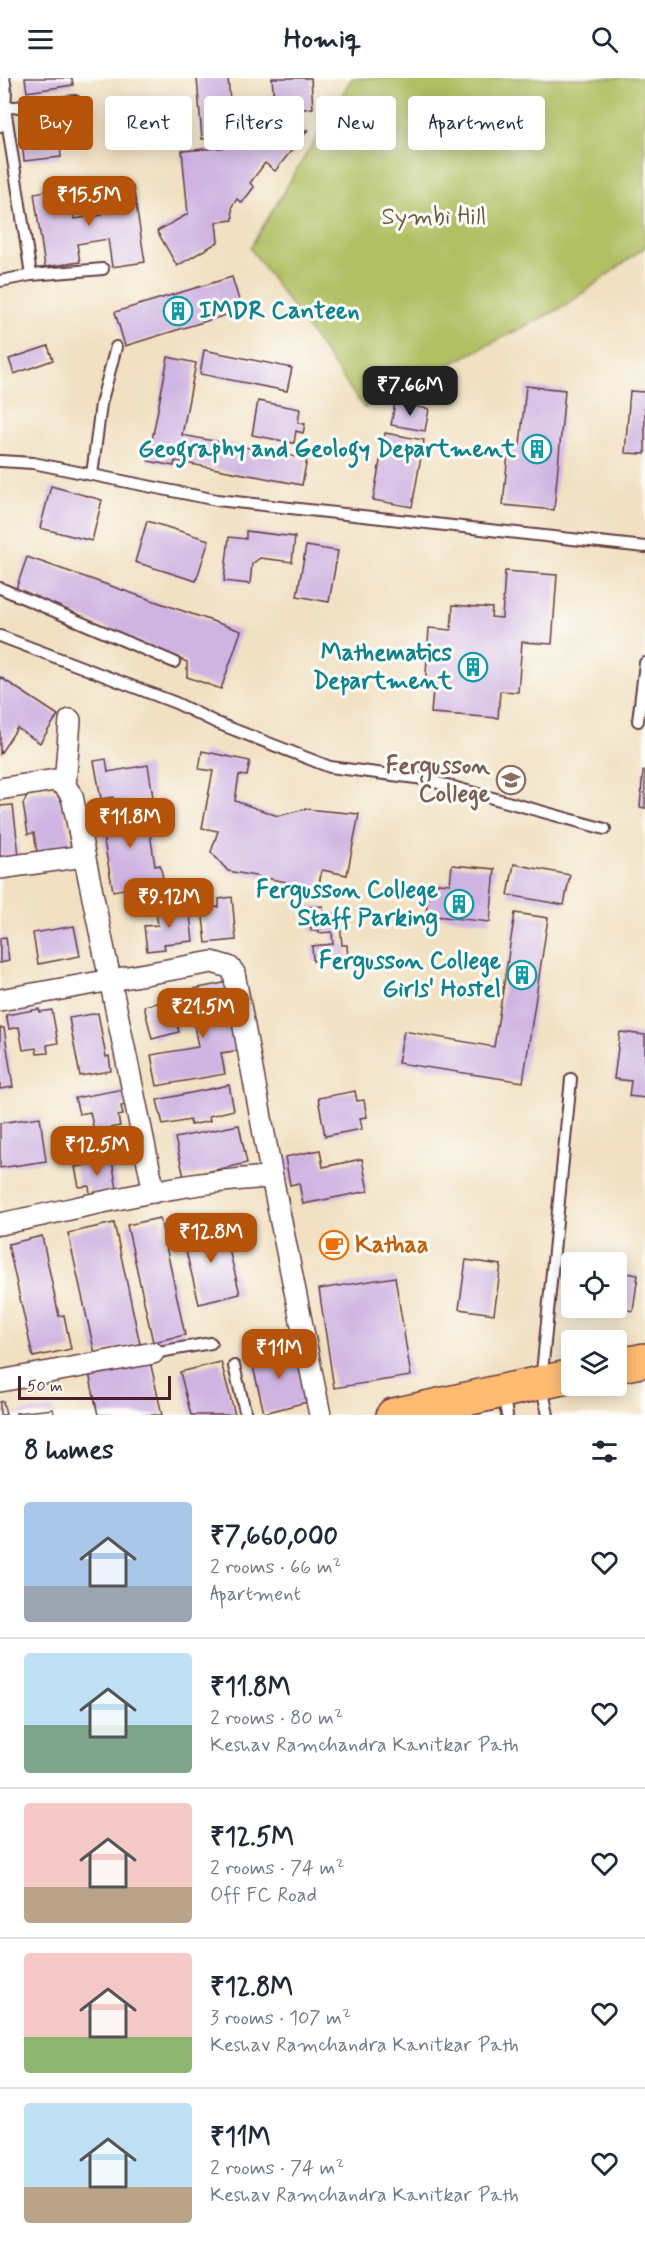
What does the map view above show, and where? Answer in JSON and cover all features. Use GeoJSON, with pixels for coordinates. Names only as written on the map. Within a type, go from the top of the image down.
{"type":"FeatureCollection","features":[{"type":"Feature","properties":{"kind":"main road"},"geometry":{"type":"LineString","coordinates":[[627,1364],[645,1360]]}},
{"type":"Feature","properties":{"kind":"main road"},"geometry":{"type":"LineString","coordinates":[[406,1413],[505,1403],[556,1379]]}},
{"type":"Feature","properties":{"kind":"street"},"geometry":{"type":"LineString","coordinates":[[65,786],[70,720]]}},
{"type":"Feature","properties":{"kind":"street"},"geometry":{"type":"LineString","coordinates":[[0,789],[55,780],[65,786],[72,796],[154,1192]]}},
{"type":"Feature","properties":{"kind":"street"},"geometry":{"type":"LineString","coordinates":[[0,868],[84,856]]}},
{"type":"Feature","properties":{"kind":"street"},"geometry":{"type":"LineString","coordinates":[[0,1000],[212,962],[221,963],[234,973],[320,1415]]}},
{"type":"Feature","properties":{"kind":"street"},"geometry":{"type":"LineString","coordinates":[[0,1224],[154,1192],[234,1179],[272,1177]]}},
{"type":"Feature","properties":{"kind":"street"},"geometry":{"type":"LineString","coordinates":[[0,1381],[153,1353]]}},
{"type":"Feature","properties":{"kind":"lane"},"geometry":{"type":"LineString","coordinates":[[0,126],[7,91],[4,78]]}},
{"type":"Feature","properties":{"kind":"lane"},"geometry":{"type":"LineString","coordinates":[[5,108],[18,107]]}},
{"type":"Feature","properties":{"kind":"lane"},"geometry":{"type":"LineString","coordinates":[[5,108],[31,275]]}},
{"type":"Feature","properties":{"kind":"lane"},"geometry":{"type":"LineString","coordinates":[[0,281],[31,275],[103,269]]}},
{"type":"Feature","properties":{"kind":"lane"},"geometry":{"type":"LineString","coordinates":[[92,475],[101,404],[116,347]]}},
{"type":"Feature","properties":{"kind":"lane"},"geometry":{"type":"LineString","coordinates":[[0,461],[33,463],[217,500],[645,547]]}},
{"type":"Feature","properties":{"kind":"lane"},"geometry":{"type":"LineString","coordinates":[[0,588],[174,662]]}},
{"type":"Feature","properties":{"kind":"lane"},"geometry":{"type":"LineString","coordinates":[[0,636],[176,703],[217,723],[330,767],[424,779],[604,829]]}},
{"type":"Feature","properties":{"kind":"lane"},"geometry":{"type":"LineString","coordinates":[[637,721],[645,663]]}},
{"type":"Feature","properties":{"kind":"lane"},"geometry":{"type":"LineString","coordinates":[[548,1415],[556,1379],[571,1079]]}},
{"type":"Feature","properties":{"kind":"lane"},"geometry":{"type":"LineString","coordinates":[[153,1353],[211,1343]]}},
{"type":"Feature","properties":{"kind":"lane"},"geometry":{"type":"LineString","coordinates":[[234,1366],[246,1415]]}},
{"type":"Feature","properties":{"kind":"green space","name":"Symbi Hill"},"geometry":{"type":"Polygon","coordinates":[[[352,78],[645,78],[645,247],[565,306],[364,408],[250,248],[316,138],[316,150],[396,150],[396,96],[341,96],[352,78]]]}},
{"type":"Feature","properties":{"kind":"building"},"geometry":{"type":"Polygon","coordinates":[[[25,78],[72,78],[73,85],[27,92],[25,78]]]}},
{"type":"Feature","properties":{"kind":"building"},"geometry":{"type":"Polygon","coordinates":[[[197,78],[228,78],[230,96],[204,96],[204,139],[202,139],[197,78]]]}},
{"type":"Feature","properties":{"kind":"building"},"geometry":{"type":"Polygon","coordinates":[[[272,78],[311,78],[313,108],[304,109],[304,96],[274,96],[272,78]]]}},
{"type":"Feature","properties":{"kind":"building"},"geometry":{"type":"Polygon","coordinates":[[[23,150],[60,150],[61,157],[24,161],[23,150]]]}},
{"type":"Feature","properties":{"kind":"building"},"geometry":{"type":"Polygon","coordinates":[[[292,150],[275,171],[265,163],[250,183],[254,187],[242,203],[237,199],[232,206],[233,220],[216,222],[218,242],[177,266],[157,231],[188,214],[182,151],[292,150]]]}},
{"type":"Feature","properties":{"kind":"building"},"geometry":{"type":"Polygon","coordinates":[[[133,186],[145,262],[112,267],[108,239],[77,244],[80,262],[45,267],[34,193],[69,187],[74,219],[102,215],[98,192],[133,186]]]}},
{"type":"Feature","properties":{"kind":"building","name":"IMDR Canteen"},"geometry":{"type":"Polygon","coordinates":[[[232,277],[242,310],[125,346],[115,312],[232,277]]]}},
{"type":"Feature","properties":{"kind":"building"},"geometry":{"type":"Polygon","coordinates":[[[48,346],[53,360],[14,374],[9,359],[48,346]]]}},
{"type":"Feature","properties":{"kind":"building"},"geometry":{"type":"Polygon","coordinates":[[[204,350],[292,368],[287,391],[200,374],[204,350]]]}},
{"type":"Feature","properties":{"kind":"building"},"geometry":{"type":"Polygon","coordinates":[[[168,357],[196,363],[182,435],[307,459],[302,485],[175,461],[174,466],[148,461],[168,357]]]}},
{"type":"Feature","properties":{"kind":"building","name":"Geography and Geology Department"},"geometry":{"type":"Polygon","coordinates":[[[526,386],[565,390],[554,510],[503,505],[508,453],[520,445],[526,386]]]}},
{"type":"Feature","properties":{"kind":"building"},"geometry":{"type":"Polygon","coordinates":[[[630,391],[645,392],[645,454],[625,453],[630,391]]]}},
{"type":"Feature","properties":{"kind":"building"},"geometry":{"type":"Polygon","coordinates":[[[258,401],[300,409],[298,423],[305,424],[303,433],[296,431],[294,443],[252,435],[258,401]]]}},
{"type":"Feature","properties":{"kind":"building"},"geometry":{"type":"Polygon","coordinates":[[[395,403],[429,409],[425,431],[391,425],[395,403]]]}},
{"type":"Feature","properties":{"kind":"building"},"geometry":{"type":"Polygon","coordinates":[[[385,433],[424,440],[412,507],[373,500],[385,433]]]}},
{"type":"Feature","properties":{"kind":"building"},"geometry":{"type":"Polygon","coordinates":[[[51,486],[102,500],[92,541],[40,528],[51,486]]]}},
{"type":"Feature","properties":{"kind":"building"},"geometry":{"type":"Polygon","coordinates":[[[147,521],[209,540],[196,581],[135,562],[147,521]]]}},
{"type":"Feature","properties":{"kind":"building"},"geometry":{"type":"Polygon","coordinates":[[[246,531],[295,537],[292,562],[260,558],[252,564],[250,584],[224,581],[229,537],[246,539],[246,531]]]}},
{"type":"Feature","properties":{"kind":"building"},"geometry":{"type":"Polygon","coordinates":[[[306,546],[338,551],[329,602],[297,596],[306,546]]]}},
{"type":"Feature","properties":{"kind":"building"},"geometry":{"type":"Polygon","coordinates":[[[27,557],[241,631],[221,689],[187,677],[187,662],[16,589],[27,557]]]}},
{"type":"Feature","properties":{"kind":"building","name":"Mathematics Department"},"geometry":{"type":"Polygon","coordinates":[[[505,571],[557,575],[552,644],[522,642],[518,692],[500,691],[498,718],[431,713],[433,690],[425,689],[429,628],[451,630],[453,605],[492,608],[491,617],[502,618],[505,571]]]}},
{"type":"Feature","properties":{"kind":"building"},"geometry":{"type":"Polygon","coordinates":[[[0,677],[58,715],[40,743],[17,728],[0,754],[0,677]]]}},
{"type":"Feature","properties":{"kind":"building"},"geometry":{"type":"Polygon","coordinates":[[[202,751],[250,761],[247,776],[239,775],[235,801],[278,816],[305,809],[359,814],[347,875],[322,870],[318,888],[228,871],[211,852],[218,831],[202,828],[213,771],[199,769],[202,751]]]}},
{"type":"Feature","properties":{"kind":"building"},"geometry":{"type":"Polygon","coordinates":[[[106,759],[108,772],[148,765],[153,797],[114,804],[113,797],[101,799],[94,761],[106,759]]]}},
{"type":"Feature","properties":{"kind":"building"},"geometry":{"type":"Polygon","coordinates":[[[643,771],[645,771],[645,808],[640,807],[643,771]]]}},
{"type":"Feature","properties":{"kind":"building"},"geometry":{"type":"Polygon","coordinates":[[[55,791],[63,804],[72,852],[38,858],[34,833],[28,834],[23,804],[29,793],[55,791]]]}},
{"type":"Feature","properties":{"kind":"building"},"geometry":{"type":"Polygon","coordinates":[[[13,805],[19,855],[0,857],[0,806],[13,805]]]}},
{"type":"Feature","properties":{"kind":"building"},"geometry":{"type":"Polygon","coordinates":[[[146,806],[155,866],[160,865],[164,882],[113,891],[99,814],[146,806]]]}},
{"type":"Feature","properties":{"kind":"building"},"geometry":{"type":"Polygon","coordinates":[[[514,864],[570,875],[564,905],[508,895],[514,864]]]}},
{"type":"Feature","properties":{"kind":"building","name":"Fergusson College Staff Parking"},"geometry":{"type":"Polygon","coordinates":[[[452,865],[495,869],[490,922],[426,915],[428,893],[436,893],[437,883],[450,884],[452,865]]]}},
{"type":"Feature","properties":{"kind":"building"},"geometry":{"type":"Polygon","coordinates":[[[232,897],[236,940],[206,943],[202,909],[219,907],[219,899],[232,897]]]}},
{"type":"Feature","properties":{"kind":"building"},"geometry":{"type":"Polygon","coordinates":[[[323,906],[324,914],[339,913],[342,945],[347,945],[348,958],[313,961],[312,946],[333,944],[332,932],[311,931],[309,907],[323,906]]]}},
{"type":"Feature","properties":{"kind":"building"},"geometry":{"type":"Polygon","coordinates":[[[189,907],[193,941],[164,944],[165,949],[147,951],[144,926],[158,925],[156,911],[189,907]]]}},
{"type":"Feature","properties":{"kind":"building","name":"Fergusson College Girls' Hostel"},"geometry":{"type":"Polygon","coordinates":[[[515,913],[548,918],[523,1082],[398,1063],[404,1031],[494,1047],[515,913]]]}},
{"type":"Feature","properties":{"kind":"building"},"geometry":{"type":"Polygon","coordinates":[[[74,926],[80,956],[38,964],[33,933],[74,926]]]}},
{"type":"Feature","properties":{"kind":"building"},"geometry":{"type":"Polygon","coordinates":[[[6,937],[9,961],[0,963],[0,938],[6,937]]]}},
{"type":"Feature","properties":{"kind":"building"},"geometry":{"type":"Polygon","coordinates":[[[229,982],[241,1050],[221,1053],[225,1074],[157,1086],[151,1055],[198,1047],[188,990],[229,982]]]}},
{"type":"Feature","properties":{"kind":"building"},"geometry":{"type":"Polygon","coordinates":[[[171,1000],[179,1032],[152,1039],[144,1006],[171,1000]]]}},
{"type":"Feature","properties":{"kind":"building"},"geometry":{"type":"Polygon","coordinates":[[[39,1009],[40,1012],[52,1010],[58,1043],[47,1045],[48,1053],[37,1054],[36,1048],[23,1050],[19,1027],[9,1029],[6,1015],[39,1009]]]}},
{"type":"Feature","properties":{"kind":"building"},"geometry":{"type":"Polygon","coordinates":[[[98,1013],[106,1057],[109,1056],[111,1071],[80,1076],[69,1018],[98,1013]]]}},
{"type":"Feature","properties":{"kind":"building"},"geometry":{"type":"Polygon","coordinates":[[[0,1028],[4,1028],[13,1087],[0,1089],[0,1028]]]}},
{"type":"Feature","properties":{"kind":"building"},"geometry":{"type":"Polygon","coordinates":[[[620,1032],[645,1035],[645,1098],[629,1096],[631,1081],[614,1079],[620,1032]]]}},
{"type":"Feature","properties":{"kind":"building"},"geometry":{"type":"Polygon","coordinates":[[[229,1085],[234,1110],[209,1116],[210,1121],[191,1125],[190,1120],[163,1125],[157,1100],[229,1085]]]}},
{"type":"Feature","properties":{"kind":"building"},"geometry":{"type":"Polygon","coordinates":[[[123,1089],[127,1105],[121,1106],[123,1115],[118,1116],[120,1126],[94,1131],[90,1112],[79,1114],[75,1098],[123,1089]]]}},
{"type":"Feature","properties":{"kind":"building"},"geometry":{"type":"Polygon","coordinates":[[[355,1091],[357,1101],[364,1100],[367,1117],[360,1118],[362,1129],[325,1136],[318,1098],[355,1091]]]}},
{"type":"Feature","properties":{"kind":"building"},"geometry":{"type":"Polygon","coordinates":[[[40,1117],[46,1161],[0,1168],[0,1123],[40,1117]]]}},
{"type":"Feature","properties":{"kind":"building"},"geometry":{"type":"Polygon","coordinates":[[[239,1125],[247,1163],[184,1177],[175,1138],[239,1125]]]}},
{"type":"Feature","properties":{"kind":"building"},"geometry":{"type":"Polygon","coordinates":[[[320,1150],[323,1167],[362,1159],[368,1191],[303,1204],[299,1183],[290,1185],[285,1157],[320,1150]]]}},
{"type":"Feature","properties":{"kind":"building"},"geometry":{"type":"Polygon","coordinates":[[[112,1161],[117,1189],[90,1194],[89,1186],[79,1187],[75,1167],[112,1161]]]}},
{"type":"Feature","properties":{"kind":"building"},"geometry":{"type":"Polygon","coordinates":[[[160,1218],[185,1335],[153,1342],[127,1225],[160,1218]]]}},
{"type":"Feature","properties":{"kind":"building"},"geometry":{"type":"Polygon","coordinates":[[[114,1223],[140,1344],[95,1354],[68,1233],[114,1223]]]}},
{"type":"Feature","properties":{"kind":"building"},"geometry":{"type":"Polygon","coordinates":[[[223,1225],[240,1294],[199,1304],[182,1235],[223,1225]]]}},
{"type":"Feature","properties":{"kind":"building"},"geometry":{"type":"Polygon","coordinates":[[[42,1236],[59,1316],[64,1315],[71,1349],[33,1357],[8,1244],[42,1236]]]}},
{"type":"Feature","properties":{"kind":"building"},"geometry":{"type":"Polygon","coordinates":[[[466,1260],[501,1265],[494,1314],[459,1309],[466,1260]]]}},
{"type":"Feature","properties":{"kind":"building"},"geometry":{"type":"Polygon","coordinates":[[[627,1273],[638,1275],[633,1311],[627,1310],[627,1273]]]}},
{"type":"Feature","properties":{"kind":"building"},"geometry":{"type":"Polygon","coordinates":[[[395,1277],[411,1376],[334,1388],[319,1289],[395,1277]]]}},
{"type":"Feature","properties":{"kind":"building"},"geometry":{"type":"Polygon","coordinates":[[[294,1347],[307,1402],[264,1413],[251,1358],[294,1347]]]}},
{"type":"Feature","properties":{"kind":"building"},"geometry":{"type":"Polygon","coordinates":[[[150,1361],[162,1415],[98,1415],[89,1373],[150,1361]]]}},
{"type":"Feature","properties":{"kind":"building"},"geometry":{"type":"Polygon","coordinates":[[[221,1362],[235,1415],[191,1415],[180,1372],[221,1362]]]}},
{"type":"Feature","properties":{"kind":"building"},"geometry":{"type":"Polygon","coordinates":[[[3,1401],[6,1415],[0,1415],[0,1402],[3,1401]]]}},
{"type":"Feature","properties":{"kind":"building"},"geometry":{"type":"Polygon","coordinates":[[[53,1409],[54,1415],[16,1415],[16,1413],[53,1409]]]}},
{"type":"Feature","properties":{"kind":"place","name":"IMDR Canteen"},"geometry":{"type":"Point","coordinates":[178,311]}},
{"type":"Feature","properties":{"kind":"place","name":"Geography and Geology Department"},"geometry":{"type":"Point","coordinates":[537,449]}},
{"type":"Feature","properties":{"kind":"place","name":"Mathematics Department"},"geometry":{"type":"Point","coordinates":[473,667]}},
{"type":"Feature","properties":{"kind":"place","name":"Fergusson College"},"geometry":{"type":"Point","coordinates":[511,780]}},
{"type":"Feature","properties":{"kind":"place","name":"Fergusson College Staff Parking"},"geometry":{"type":"Point","coordinates":[459,904]}},
{"type":"Feature","properties":{"kind":"place","name":"Fergusson College Girls' Hostel"},"geometry":{"type":"Point","coordinates":[522,975]}},
{"type":"Feature","properties":{"kind":"place","name":"Kathaa"},"geometry":{"type":"Point","coordinates":[334,1245]}}]}
